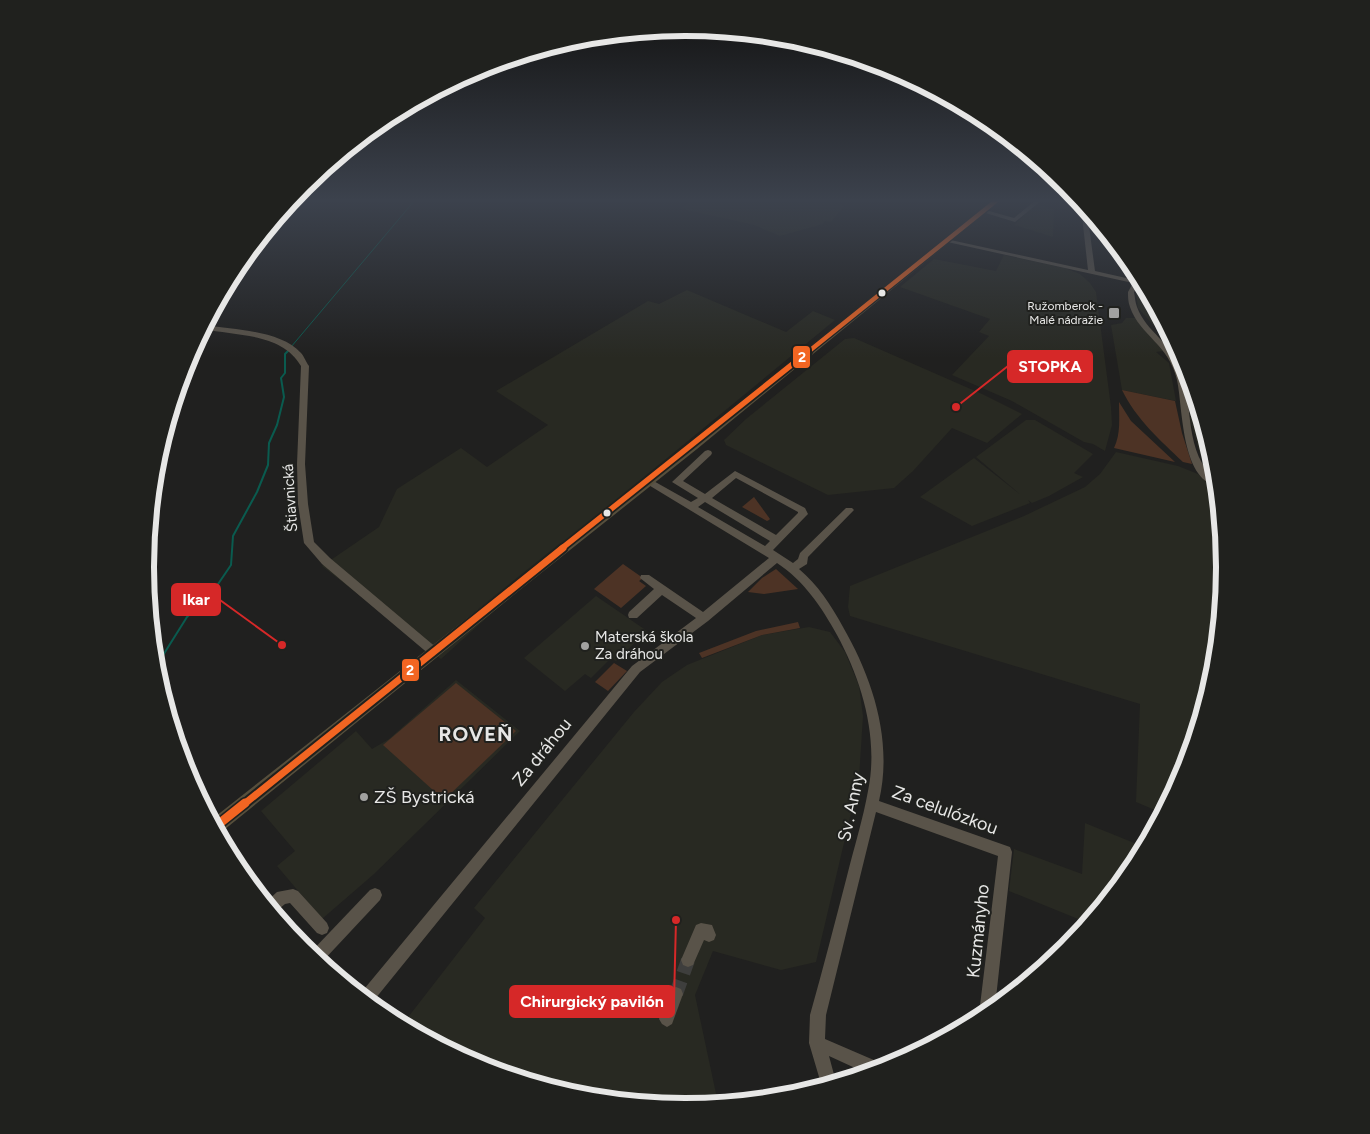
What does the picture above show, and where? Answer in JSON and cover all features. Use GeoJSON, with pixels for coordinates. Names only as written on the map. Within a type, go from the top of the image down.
{"type":"FeatureCollection","features":[{"type":"Feature","properties":{"kind":"main road"},"geometry":{"type":"LineString","coordinates":[[220,823],[931,253]]}},
{"type":"Feature","properties":{"kind":"street"},"geometry":{"type":"LineString","coordinates":[[1002,253],[1131,279]]}},
{"type":"Feature","properties":{"kind":"street"},"geometry":{"type":"LineString","coordinates":[[1090,253],[1092,272]]}},
{"type":"Feature","properties":{"kind":"street"},"geometry":{"type":"LineString","coordinates":[[1135,286],[1131,292],[1133,307],[1137,314],[1166,345],[1174,361]]}},
{"type":"Feature","properties":{"kind":"street","name":"Štiavnická"},"geometry":{"type":"LineString","coordinates":[[211,328],[273,340],[302,357],[305,366],[302,464],[303,504],[308,543],[326,562],[434,652]]}},
{"type":"Feature","properties":{"kind":"street"},"geometry":{"type":"LineString","coordinates":[[1181,378],[1185,418],[1200,470],[1208,477]]}},
{"type":"Feature","properties":{"kind":"street"},"geometry":{"type":"LineString","coordinates":[[708,453],[677,482],[777,540]]}},
{"type":"Feature","properties":{"kind":"street","name":"Za dráhou"},"geometry":{"type":"LineString","coordinates":[[370,993],[617,691],[645,661],[659,653],[704,618],[772,554],[777,540],[803,514],[802,510],[735,474],[714,492],[704,497]]}},
{"type":"Feature","properties":{"kind":"street","name":"Sv. Anny"},"geometry":{"type":"LineString","coordinates":[[647,482],[772,554],[792,568],[813,588],[846,641],[866,684],[875,724],[878,766],[871,804],[818,1015],[817,1043],[827,1079]]}},
{"type":"Feature","properties":{"kind":"street"},"geometry":{"type":"LineString","coordinates":[[691,507],[704,497]]}},
{"type":"Feature","properties":{"kind":"street"},"geometry":{"type":"LineString","coordinates":[[792,568],[803,561],[804,556],[848,510]]}},
{"type":"Feature","properties":{"kind":"street"},"geometry":{"type":"LineString","coordinates":[[645,578],[704,618]]}},
{"type":"Feature","properties":{"kind":"street"},"geometry":{"type":"LineString","coordinates":[[633,615],[661,589]]}},
{"type":"Feature","properties":{"kind":"street","name":"Za celulózkou"},"geometry":{"type":"LineString","coordinates":[[871,804],[1005,852]]}},
{"type":"Feature","properties":{"kind":"street","name":"Kuzmányho"},"geometry":{"type":"LineString","coordinates":[[988,1002],[1005,852]]}},
{"type":"Feature","properties":{"kind":"street"},"geometry":{"type":"LineString","coordinates":[[275,903],[282,897],[293,896],[320,927]]}},
{"type":"Feature","properties":{"kind":"street"},"geometry":{"type":"LineString","coordinates":[[321,952],[375,896]]}},
{"type":"Feature","properties":{"kind":"street"},"geometry":{"type":"LineString","coordinates":[[688,960],[701,930],[707,930],[709,935]]}},
{"type":"Feature","properties":{"kind":"street"},"geometry":{"type":"LineString","coordinates":[[667,1019],[676,994]]}},
{"type":"Feature","properties":{"kind":"street"},"geometry":{"type":"LineString","coordinates":[[817,1043],[867,1066]]}},
{"type":"Feature","properties":{"kind":"shaded area"},"geometry":{"type":"Polygon","coordinates":[[[1004,255],[1065,268],[1080,274],[1096,292],[1111,407],[1112,425],[1105,451],[1093,444],[1084,442],[1012,401],[952,375],[989,336],[979,332],[990,319],[900,287],[934,259],[996,271],[1004,255]]]}},
{"type":"Feature","properties":{"kind":"shaded area"},"geometry":{"type":"Polygon","coordinates":[[[687,290],[786,332],[813,311],[835,320],[632,487],[441,659],[322,566],[379,527],[397,489],[461,448],[487,467],[548,425],[496,391],[648,301],[659,304],[687,290]]]}},
{"type":"Feature","properties":{"kind":"shaded area"},"geometry":{"type":"Polygon","coordinates":[[[1136,292],[1138,292],[1145,302],[1162,335],[1138,308],[1136,292]]]}},
{"type":"Feature","properties":{"kind":"shaded area"},"geometry":{"type":"Polygon","coordinates":[[[1126,318],[1137,318],[1163,351],[1156,352],[1169,363],[1176,401],[1122,390],[1111,325],[1122,323],[1126,318]]]}},
{"type":"Feature","properties":{"kind":"shaded area"},"geometry":{"type":"Polygon","coordinates":[[[854,338],[982,394],[1022,414],[987,443],[952,428],[913,471],[894,488],[828,495],[726,445],[724,440],[746,419],[845,339],[854,338]]]}},
{"type":"Feature","properties":{"kind":"shaded area"},"geometry":{"type":"Polygon","coordinates":[[[1122,390],[1175,401],[1182,433],[1192,464],[1183,462],[1149,429],[1134,410],[1122,390]]]}},
{"type":"Feature","properties":{"kind":"shaded area"},"geometry":{"type":"Polygon","coordinates":[[[1188,396],[1194,417],[1190,416],[1188,396]]]}},
{"type":"Feature","properties":{"kind":"shaded area"},"geometry":{"type":"Polygon","coordinates":[[[1119,402],[1131,421],[1175,462],[1114,448],[1119,431],[1119,402]]]}},
{"type":"Feature","properties":{"kind":"shaded area"},"geometry":{"type":"Polygon","coordinates":[[[1189,417],[1194,418],[1206,463],[1208,475],[1189,417]]]}},
{"type":"Feature","properties":{"kind":"shaded area"},"geometry":{"type":"Polygon","coordinates":[[[1026,420],[1035,420],[1093,454],[1074,473],[1083,477],[1049,496],[1032,503],[1028,500],[1030,503],[972,526],[920,497],[974,458],[1021,495],[976,457],[1026,420]]]}},
{"type":"Feature","properties":{"kind":"shaded area"},"geometry":{"type":"Polygon","coordinates":[[[1116,452],[1178,466],[1198,474],[1209,484],[1215,532],[1216,567],[1215,602],[1206,671],[1188,738],[1156,811],[1136,802],[1140,704],[850,616],[848,607],[850,586],[1024,516],[1085,487],[1100,474],[1116,452]]]}},
{"type":"Feature","properties":{"kind":"shaded area"},"geometry":{"type":"Polygon","coordinates":[[[754,497],[769,520],[767,521],[742,507],[754,497]]]}},
{"type":"Feature","properties":{"kind":"shaded area"},"geometry":{"type":"Polygon","coordinates":[[[623,564],[643,578],[639,581],[646,586],[621,608],[594,589],[623,564]]]}},
{"type":"Feature","properties":{"kind":"shaded area"},"geometry":{"type":"Polygon","coordinates":[[[776,569],[798,589],[764,594],[748,592],[762,578],[776,569]]]}},
{"type":"Feature","properties":{"kind":"shaded area","name":"Materská škola Za dráhou"},"geometry":{"type":"Polygon","coordinates":[[[596,596],[647,631],[616,661],[611,658],[591,678],[585,674],[565,691],[524,658],[596,596]]]}},
{"type":"Feature","properties":{"kind":"shaded area"},"geometry":{"type":"Polygon","coordinates":[[[798,622],[800,628],[762,635],[702,658],[699,653],[756,631],[798,622]]]}},
{"type":"Feature","properties":{"kind":"shaded area"},"geometry":{"type":"Polygon","coordinates":[[[809,627],[830,632],[845,652],[859,686],[863,716],[859,779],[816,962],[781,970],[713,951],[695,995],[717,1097],[650,1097],[581,1088],[548,1080],[514,1070],[482,1057],[450,1043],[407,1019],[485,918],[474,908],[634,712],[662,682],[687,665],[762,635],[809,627]]]}},
{"type":"Feature","properties":{"kind":"shaded area"},"geometry":{"type":"Polygon","coordinates":[[[614,663],[627,671],[608,691],[595,682],[614,663]]]}},
{"type":"Feature","properties":{"kind":"shaded area","name":"ZŠ Bystrická"},"geometry":{"type":"Polygon","coordinates":[[[456,680],[520,731],[374,874],[322,919],[277,866],[295,851],[261,811],[356,731],[372,749],[389,739],[456,680]]]}},
{"type":"Feature","properties":{"kind":"shaded area"},"geometry":{"type":"Polygon","coordinates":[[[456,683],[516,731],[444,800],[383,745],[456,683]]]}},
{"type":"Feature","properties":{"kind":"shaded area"},"geometry":{"type":"Polygon","coordinates":[[[1085,823],[1137,844],[1106,890],[1081,920],[1009,891],[1014,849],[1082,874],[1085,823]]]}},
{"type":"Feature","properties":{"kind":"waterway"},"geometry":{"type":"LineString","coordinates":[[291,347],[370,253]]}},
{"type":"Feature","properties":{"kind":"waterway"},"geometry":{"type":"LineString","coordinates":[[162,657],[187,617],[214,590],[231,565],[233,536],[257,492],[268,465],[269,443],[277,425],[284,397],[281,378],[285,373],[285,354],[288,351]]}},
{"type":"Feature","properties":{"kind":"tunnel"},"geometry":{"type":"LineString","coordinates":[[676,994],[688,960]]}},
{"type":"Feature","properties":{"kind":"transit line","name":"2"},"geometry":{"type":"LineString","coordinates":[[220,823],[931,253]]}},
{"type":"Feature","properties":{"kind":"place","name":"Ružomberok - Malé nádražie"},"geometry":{"type":"Point","coordinates":[1114,313]}},
{"type":"Feature","properties":{"kind":"place","name":"STOPKA"},"geometry":{"type":"Point","coordinates":[956,407]}},
{"type":"Feature","properties":{"kind":"place","name":"Ikar"},"geometry":{"type":"Point","coordinates":[282,645]}},
{"type":"Feature","properties":{"kind":"place","name":"Materská škola Za dráhou"},"geometry":{"type":"Point","coordinates":[585,646]}},
{"type":"Feature","properties":{"kind":"place","name":"ZŠ Bystrická"},"geometry":{"type":"Point","coordinates":[364,797]}},
{"type":"Feature","properties":{"kind":"place","name":"Chirurgický pavilón"},"geometry":{"type":"Point","coordinates":[676,920]}},
{"type":"Feature","properties":{"kind":"district","name":"ROVEŇ"},"geometry":{"type":"Point","coordinates":[476,734]}}]}
